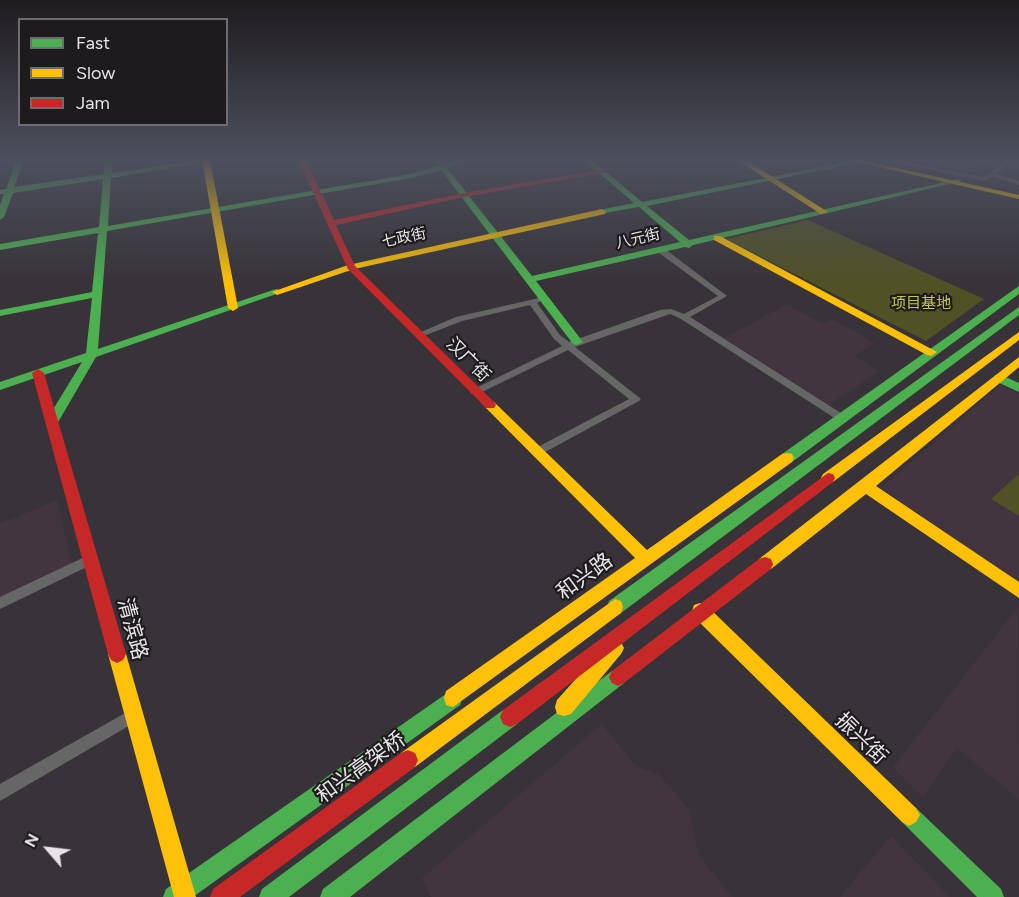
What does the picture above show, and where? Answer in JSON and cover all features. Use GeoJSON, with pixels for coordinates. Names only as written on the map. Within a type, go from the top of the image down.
{"type":"FeatureCollection","features":[{"type":"Feature","properties":{"kind":"main road"},"geometry":{"type":"LineString","coordinates":[[0,217],[3,202]]}},
{"type":"Feature","properties":{"kind":"main road"},"geometry":{"type":"LineString","coordinates":[[52,421],[92,355],[105,202]]}},
{"type":"Feature","properties":{"kind":"main road"},"geometry":{"type":"LineString","coordinates":[[214,202],[233,308]]}},
{"type":"Feature","properties":{"kind":"main road"},"geometry":{"type":"LineString","coordinates":[[0,245],[251,202]]}},
{"type":"Feature","properties":{"kind":"main road","name":"汉广街"},"geometry":{"type":"LineString","coordinates":[[321,202],[351,267],[646,560]]}},
{"type":"Feature","properties":{"kind":"main road"},"geometry":{"type":"LineString","coordinates":[[331,223],[431,202]]}},
{"type":"Feature","properties":{"kind":"main road"},"geometry":{"type":"LineString","coordinates":[[469,202],[530,280],[538,301],[572,344]]}},
{"type":"Feature","properties":{"kind":"main road"},"geometry":{"type":"LineString","coordinates":[[638,202],[689,245]]}},
{"type":"Feature","properties":{"kind":"main road","name":"七政街"},"geometry":{"type":"LineString","coordinates":[[0,386],[351,267],[652,202]]}},
{"type":"Feature","properties":{"kind":"main road"},"geometry":{"type":"LineString","coordinates":[[808,202],[824,212]]}},
{"type":"Feature","properties":{"kind":"main road","name":"八元街"},"geometry":{"type":"LineString","coordinates":[[530,280],[689,245],[867,202]]}},
{"type":"Feature","properties":{"kind":"main road"},"geometry":{"type":"LineString","coordinates":[[717,238],[931,352]]}},
{"type":"Feature","properties":{"kind":"main road","name":"和兴路"},"geometry":{"type":"LineString","coordinates":[[180,895],[1019,288]]}},
{"type":"Feature","properties":{"kind":"main road"},"geometry":{"type":"LineString","coordinates":[[0,313],[97,294]]}},
{"type":"Feature","properties":{"kind":"main road"},"geometry":{"type":"LineString","coordinates":[[970,347],[997,304]]}},
{"type":"Feature","properties":{"kind":"main road"},"geometry":{"type":"LineString","coordinates":[[526,672],[1019,310]]}},
{"type":"Feature","properties":{"kind":"main road"},"geometry":{"type":"LineString","coordinates":[[270,897],[1019,335]]}},
{"type":"Feature","properties":{"kind":"main road"},"geometry":{"type":"LineString","coordinates":[[331,897],[866,486],[1019,361]]}},
{"type":"Feature","properties":{"kind":"main road","name":"清滨路"},"geometry":{"type":"LineString","coordinates":[[38,373],[134,715],[180,895]]}},
{"type":"Feature","properties":{"kind":"main road"},"geometry":{"type":"LineString","coordinates":[[999,378],[1019,388]]}},
{"type":"Feature","properties":{"kind":"main road"},"geometry":{"type":"LineString","coordinates":[[903,421],[974,396]]}},
{"type":"Feature","properties":{"kind":"main road"},"geometry":{"type":"LineString","coordinates":[[866,486],[1019,591]]}},
{"type":"Feature","properties":{"kind":"main road"},"geometry":{"type":"LineString","coordinates":[[526,672],[604,590]]}},
{"type":"Feature","properties":{"kind":"main road","name":"振兴街"},"geometry":{"type":"LineString","coordinates":[[700,612],[993,897]]}},
{"type":"Feature","properties":{"kind":"main road"},"geometry":{"type":"LineString","coordinates":[[532,743],[642,618]]}},
{"type":"Feature","properties":{"kind":"main road","name":"和兴高架桥"},"geometry":{"type":"LineString","coordinates":[[220,897],[526,672]]}},
{"type":"Feature","properties":{"kind":"street"},"geometry":{"type":"LineString","coordinates":[[662,251],[723,296],[684,317]]}},
{"type":"Feature","properties":{"kind":"street"},"geometry":{"type":"LineString","coordinates":[[418,335],[459,319],[538,301]]}},
{"type":"Feature","properties":{"kind":"street"},"geometry":{"type":"LineString","coordinates":[[475,392],[572,344],[663,312],[671,312],[684,317],[840,417]]}},
{"type":"Feature","properties":{"kind":"street"},"geometry":{"type":"LineString","coordinates":[[536,453],[636,399],[572,344]]}},
{"type":"Feature","properties":{"kind":"street"},"geometry":{"type":"LineString","coordinates":[[0,603],[91,559]]}},
{"type":"Feature","properties":{"kind":"street"},"geometry":{"type":"LineString","coordinates":[[0,793],[134,715]]}},
{"type":"Feature","properties":{"kind":"shaded area"},"geometry":{"type":"Polygon","coordinates":[[[787,304],[822,324],[833,319],[875,343],[854,356],[880,371],[829,405],[724,338],[787,304]]]}},
{"type":"Feature","properties":{"kind":"shaded area"},"geometry":{"type":"Polygon","coordinates":[[[1001,385],[1019,394],[1019,583],[881,488],[1001,385]]]}},
{"type":"Feature","properties":{"kind":"shaded area"},"geometry":{"type":"Polygon","coordinates":[[[57,500],[72,564],[0,598],[0,524],[57,500]]]}},
{"type":"Feature","properties":{"kind":"shaded area"},"geometry":{"type":"Polygon","coordinates":[[[1018,607],[1019,799],[957,748],[923,798],[893,767],[1018,607]]]}},
{"type":"Feature","properties":{"kind":"shaded area"},"geometry":{"type":"Polygon","coordinates":[[[602,724],[636,766],[658,774],[689,809],[699,856],[733,897],[431,897],[422,878],[602,724]]]}},
{"type":"Feature","properties":{"kind":"shaded area"},"geometry":{"type":"Polygon","coordinates":[[[891,836],[950,897],[840,897],[891,836]]]}},
{"type":"Feature","properties":{"kind":"green space","name":"项目基地"},"geometry":{"type":"Polygon","coordinates":[[[808,220],[984,299],[926,341],[726,239],[808,220]]]}},
{"type":"Feature","properties":{"kind":"green space"},"geometry":{"type":"Polygon","coordinates":[[[1019,474],[1019,516],[991,499],[1019,474]]]}},
{"type":"Feature","properties":{"kind":"traffic: fast"},"geometry":{"type":"LineString","coordinates":[[0,217],[5,202]]}},
{"type":"Feature","properties":{"kind":"traffic: fast"},"geometry":{"type":"LineString","coordinates":[[52,421],[92,355],[105,202]]}},
{"type":"Feature","properties":{"kind":"traffic: fast"},"geometry":{"type":"LineString","coordinates":[[0,247],[261,202]]}},
{"type":"Feature","properties":{"kind":"traffic: fast"},"geometry":{"type":"LineString","coordinates":[[469,202],[577,342]]}},
{"type":"Feature","properties":{"kind":"traffic: fast"},"geometry":{"type":"LineString","coordinates":[[638,202],[689,245]]}},
{"type":"Feature","properties":{"kind":"traffic: fast"},"geometry":{"type":"LineString","coordinates":[[602,212],[654,202]]}},
{"type":"Feature","properties":{"kind":"traffic: fast"},"geometry":{"type":"LineString","coordinates":[[529,280],[868,202]]}},
{"type":"Feature","properties":{"kind":"traffic: fast"},"geometry":{"type":"LineString","coordinates":[[787,458],[1019,289]]}},
{"type":"Feature","properties":{"kind":"traffic: fast"},"geometry":{"type":"LineString","coordinates":[[0,386],[277,292]]}},
{"type":"Feature","properties":{"kind":"traffic: fast"},"geometry":{"type":"LineString","coordinates":[[0,313],[97,294]]}},
{"type":"Feature","properties":{"kind":"traffic: fast"},"geometry":{"type":"LineString","coordinates":[[615,607],[1019,310]]}},
{"type":"Feature","properties":{"kind":"traffic: fast"},"geometry":{"type":"LineString","coordinates":[[999,378],[1019,388]]}},
{"type":"Feature","properties":{"kind":"traffic: fast"},"geometry":{"type":"LineString","coordinates":[[331,897],[618,677]]}},
{"type":"Feature","properties":{"kind":"traffic: fast"},"geometry":{"type":"LineString","coordinates":[[174,897],[453,698]]}},
{"type":"Feature","properties":{"kind":"traffic: fast"},"geometry":{"type":"LineString","coordinates":[[270,897],[510,717]]}},
{"type":"Feature","properties":{"kind":"traffic: fast"},"geometry":{"type":"LineString","coordinates":[[909,815],[993,897]]}},
{"type":"Feature","properties":{"kind":"traffic: slow"},"geometry":{"type":"LineString","coordinates":[[214,202],[233,308]]}},
{"type":"Feature","properties":{"kind":"traffic: slow"},"geometry":{"type":"LineString","coordinates":[[808,202],[824,212]]}},
{"type":"Feature","properties":{"kind":"traffic: slow"},"geometry":{"type":"LineString","coordinates":[[277,292],[351,267],[602,212]]}},
{"type":"Feature","properties":{"kind":"traffic: slow"},"geometry":{"type":"LineString","coordinates":[[717,238],[931,352]]}},
{"type":"Feature","properties":{"kind":"traffic: slow"},"geometry":{"type":"LineString","coordinates":[[828,478],[1019,335]]}},
{"type":"Feature","properties":{"kind":"traffic: slow"},"geometry":{"type":"LineString","coordinates":[[765,564],[866,486],[1019,361]]}},
{"type":"Feature","properties":{"kind":"traffic: slow"},"geometry":{"type":"LineString","coordinates":[[490,405],[646,559]]}},
{"type":"Feature","properties":{"kind":"traffic: slow"},"geometry":{"type":"LineString","coordinates":[[453,698],[787,458]]}},
{"type":"Feature","properties":{"kind":"traffic: slow"},"geometry":{"type":"LineString","coordinates":[[866,486],[1019,591]]}},
{"type":"Feature","properties":{"kind":"traffic: slow"},"geometry":{"type":"LineString","coordinates":[[408,760],[615,607]]}},
{"type":"Feature","properties":{"kind":"traffic: slow"},"geometry":{"type":"LineString","coordinates":[[700,611],[909,815]]}},
{"type":"Feature","properties":{"kind":"traffic: slow"},"geometry":{"type":"LineString","coordinates":[[564,707],[615,648]]}},
{"type":"Feature","properties":{"kind":"traffic: slow"},"geometry":{"type":"LineString","coordinates":[[117,654],[185,897]]}},
{"type":"Feature","properties":{"kind":"traffic: jam"},"geometry":{"type":"LineString","coordinates":[[321,202],[351,267],[490,405]]}},
{"type":"Feature","properties":{"kind":"traffic: jam"},"geometry":{"type":"LineString","coordinates":[[331,223],[431,202]]}},
{"type":"Feature","properties":{"kind":"traffic: jam"},"geometry":{"type":"LineString","coordinates":[[38,373],[117,654]]}},
{"type":"Feature","properties":{"kind":"traffic: jam"},"geometry":{"type":"LineString","coordinates":[[510,717],[828,478]]}},
{"type":"Feature","properties":{"kind":"traffic: jam"},"geometry":{"type":"LineString","coordinates":[[618,677],[765,564]]}},
{"type":"Feature","properties":{"kind":"traffic: jam"},"geometry":{"type":"LineString","coordinates":[[221,897],[408,760]]}}]}
